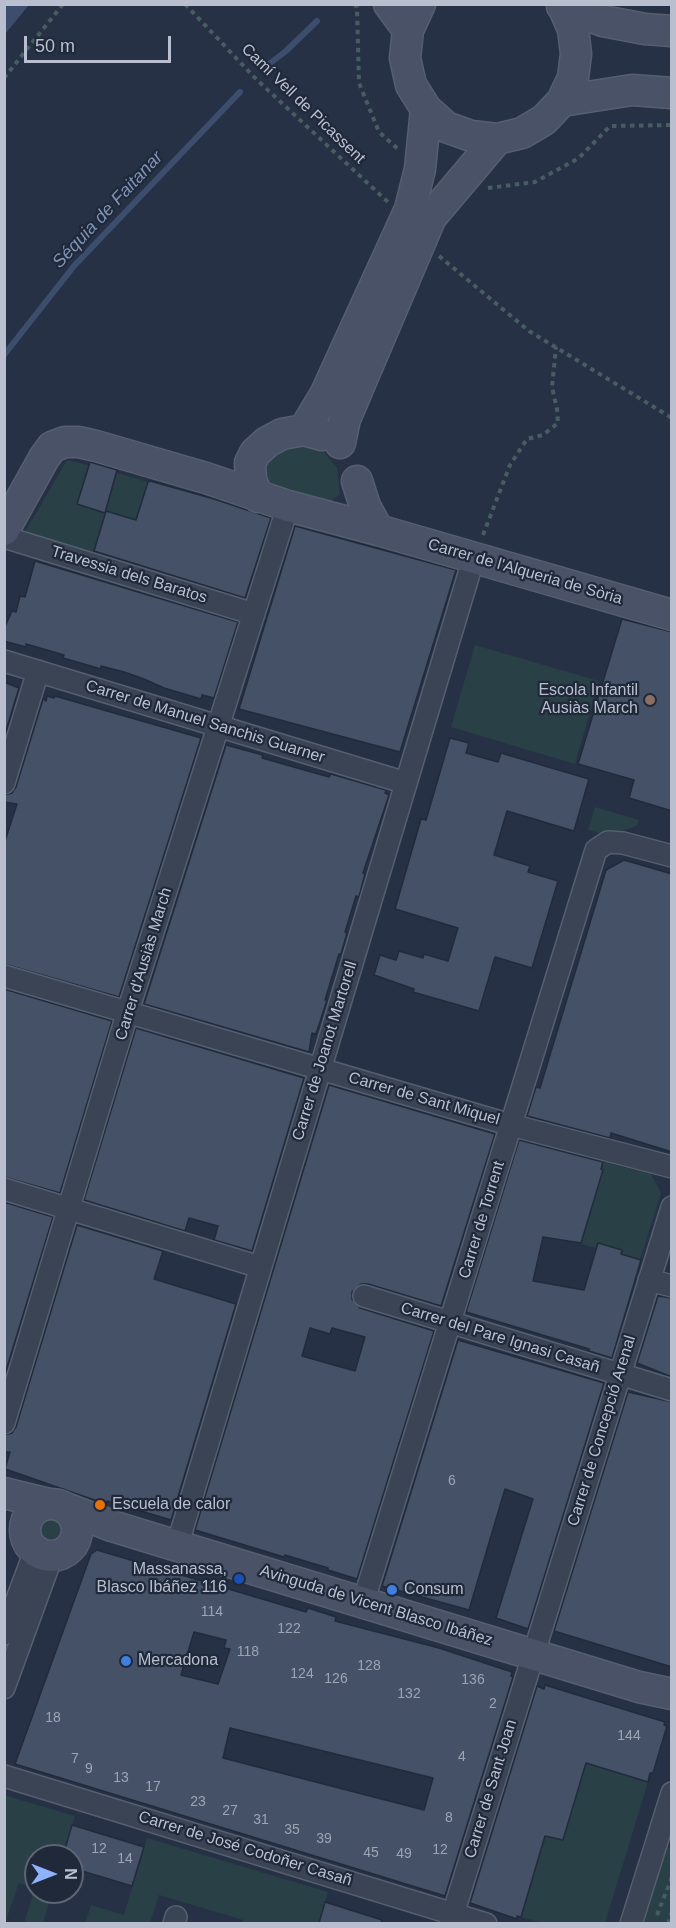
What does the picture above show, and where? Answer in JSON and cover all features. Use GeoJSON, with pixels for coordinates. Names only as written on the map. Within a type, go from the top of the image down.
{"type":"FeatureCollection","features":[{"type":"Feature","properties":{"kind":"street"},"geometry":{"type":"LineString","coordinates":[[389,4],[414,17],[405,58],[411,86],[426,109],[446,126],[471,136],[497,139],[522,133],[544,120],[562,101],[573,78],[576,54],[573,29],[562,5]]}},
{"type":"Feature","properties":{"kind":"street"},"geometry":{"type":"LineString","coordinates":[[562,5],[603,21],[672,31]]}},
{"type":"Feature","properties":{"kind":"street"},"geometry":{"type":"LineString","coordinates":[[562,101],[632,90],[672,93]]}},
{"type":"Feature","properties":{"kind":"street"},"geometry":{"type":"LineString","coordinates":[[340,443],[345,419],[413,230],[426,109]]}},
{"type":"Feature","properties":{"kind":"street"},"geometry":{"type":"LineString","coordinates":[[304,430],[413,230],[431,216],[497,139]]}},
{"type":"Feature","properties":{"kind":"street"},"geometry":{"type":"LineString","coordinates":[[258,497],[251,480],[250,463],[255,453],[267,442],[282,434],[304,430],[340,443],[351,456],[365,506],[378,530]]}},
{"type":"Feature","properties":{"kind":"street","name":"Carrer de l'Alqueria de Sòria"},"geometry":{"type":"LineString","coordinates":[[4,530],[52,447],[65,442],[80,442],[206,478],[288,507],[474,557],[672,615]]}},
{"type":"Feature","properties":{"kind":"street"},"geometry":{"type":"LineString","coordinates":[[206,478],[230,472],[250,463]]}},
{"type":"Feature","properties":{"kind":"street"},"geometry":{"type":"LineString","coordinates":[[328,517],[348,505],[357,481]]}},
{"type":"Feature","properties":{"kind":"street","name":"Carrer d'Ausiàs March"},"geometry":{"type":"LineString","coordinates":[[4,1422],[128,1011],[288,507]]}},
{"type":"Feature","properties":{"kind":"street","name":"Travessia dels Baratos"},"geometry":{"type":"LineString","coordinates":[[4,537],[254,614]]}},
{"type":"Feature","properties":{"kind":"street","name":"Carrer de Joanot Martorell"},"geometry":{"type":"LineString","coordinates":[[177,1546],[474,557]]}},
{"type":"Feature","properties":{"kind":"street","name":"Carrer de Manuel Sanchis Guarner"},"geometry":{"type":"LineString","coordinates":[[4,661],[406,783]]}},
{"type":"Feature","properties":{"kind":"street"},"geometry":{"type":"LineString","coordinates":[[4,783],[38,671]]}},
{"type":"Feature","properties":{"kind":"street","name":"Carrer de Torrent"},"geometry":{"type":"LineString","coordinates":[[363,1603],[596,850],[608,842],[623,843],[672,856]]}},
{"type":"Feature","properties":{"kind":"street","name":"Carrer de Sant Miquel"},"geometry":{"type":"LineString","coordinates":[[4,975],[511,1125],[672,1167]]}},
{"type":"Feature","properties":{"kind":"street"},"geometry":{"type":"LineString","coordinates":[[4,1189],[260,1267]]}},
{"type":"Feature","properties":{"kind":"street","name":"Carrer de Concepció Arenal"},"geometry":{"type":"LineString","coordinates":[[532,1654],[672,1207]]}},
{"type":"Feature","properties":{"kind":"street"},"geometry":{"type":"LineString","coordinates":[[649,1280],[672,1287]]}},
{"type":"Feature","properties":{"kind":"street","name":"Carrer del Pare Ignasi Casañ"},"geometry":{"type":"LineString","coordinates":[[364,1296],[672,1390]]}},
{"type":"Feature","properties":{"kind":"street","name":"Avinguda de Vicent Blasco Ibáñez"},"geometry":{"type":"LineString","coordinates":[[4,1493],[56,1505],[112,1526],[177,1546],[639,1687],[672,1694]]}},
{"type":"Feature","properties":{"kind":"street"},"geometry":{"type":"LineString","coordinates":[[4,1500],[47,1545]]}},
{"type":"Feature","properties":{"kind":"street"},"geometry":{"type":"LineString","coordinates":[[4,1634],[47,1545],[76,1525],[74,1518],[56,1505],[41,1505],[29,1516],[47,1545],[4,1688]]}},
{"type":"Feature","properties":{"kind":"street"},"geometry":{"type":"LineString","coordinates":[[47,1545],[112,1526]]}},
{"type":"Feature","properties":{"kind":"street","name":"Carrer de Sant Joan"},"geometry":{"type":"LineString","coordinates":[[451,1918],[532,1654]]}},
{"type":"Feature","properties":{"kind":"street","name":"Avinguda de Vicent Blasco Ibáñez"},"geometry":{"type":"LineString","coordinates":[[639,1687],[672,1703]]}},
{"type":"Feature","properties":{"kind":"street","name":"Carrer de José Codoñer Casañ"},"geometry":{"type":"LineString","coordinates":[[4,1776],[451,1918],[486,1923]]}},
{"type":"Feature","properties":{"kind":"street"},"geometry":{"type":"LineString","coordinates":[[632,1923],[672,1793]]}},
{"type":"Feature","properties":{"kind":"path"},"geometry":{"type":"LineString","coordinates":[[4,78],[63,4]]}},
{"type":"Feature","properties":{"kind":"path","name":"Camí Vell de Picassent"},"geometry":{"type":"LineString","coordinates":[[185,4],[256,79],[413,230],[529,331],[672,418]]}},
{"type":"Feature","properties":{"kind":"path"},"geometry":{"type":"LineString","coordinates":[[474,557],[510,465],[527,439],[543,435],[558,423],[552,387],[556,347]]}},
{"type":"Feature","properties":{"kind":"path"},"geometry":{"type":"LineString","coordinates":[[654,1922],[672,1876]]}},
{"type":"Feature","properties":{"kind":"path"},"geometry":{"type":"LineString","coordinates":[[668,1923],[672,1912]]}},
{"type":"Feature","properties":{"kind":"green space"},"geometry":{"type":"Polygon","coordinates":[[[299,444],[325,453],[337,468],[340,494],[329,503],[266,483],[264,463],[275,451],[299,444]]]}},
{"type":"Feature","properties":{"kind":"green space"},"geometry":{"type":"Polygon","coordinates":[[[67,460],[88,465],[77,504],[106,513],[94,552],[24,534],[67,460]]]}},
{"type":"Feature","properties":{"kind":"green space"},"geometry":{"type":"Polygon","coordinates":[[[117,473],[148,482],[136,520],[106,511],[117,473]]]}},
{"type":"Feature","properties":{"kind":"green space"},"geometry":{"type":"Polygon","coordinates":[[[475,645],[599,681],[575,764],[451,727],[475,645]]]}},
{"type":"Feature","properties":{"kind":"green space"},"geometry":{"type":"Polygon","coordinates":[[[595,807],[639,820],[636,826],[610,836],[588,830],[595,807]]]}},
{"type":"Feature","properties":{"kind":"green space"},"geometry":{"type":"Polygon","coordinates":[[[603,1162],[651,1174],[661,1193],[640,1260],[578,1243],[603,1162]]]}},
{"type":"Feature","properties":{"kind":"green space"},"geometry":{"type":"Polygon","coordinates":[[[51,1514],[63,1519],[68,1531],[63,1543],[51,1548],[39,1543],[34,1531],[39,1519],[51,1514]]]}},
{"type":"Feature","properties":{"kind":"green space"},"geometry":{"type":"Polygon","coordinates":[[[586,1763],[648,1782],[605,1923],[543,1923],[521,1917],[545,1836],[586,1763]]]}},
{"type":"Feature","properties":{"kind":"green space"},"geometry":{"type":"Polygon","coordinates":[[[4,1795],[75,1816],[66,1844],[24,1844],[24,1885],[19,1883],[5,1923],[4,1795]]]}},
{"type":"Feature","properties":{"kind":"green space"},"geometry":{"type":"Polygon","coordinates":[[[147,1838],[328,1892],[319,1923],[243,1923],[243,1920],[159,1895],[150,1923],[85,1924],[91,1905],[124,1915],[147,1838]]]}},
{"type":"Feature","properties":{"kind":"green space"},"geometry":{"type":"Polygon","coordinates":[[[665,1846],[671,1848],[671,1923],[640,1924],[665,1846]]]}},
{"type":"Feature","properties":{"kind":"green space"},"geometry":{"type":"Polygon","coordinates":[[[30,1904],[49,1904],[43,1923],[24,1923],[30,1904]]]}},
{"type":"Feature","properties":{"kind":"water"},"geometry":{"type":"Polygon","coordinates":[[[4,5],[29,5],[5,34],[4,5]]]}},
{"type":"Feature","properties":{"kind":"building"},"geometry":{"type":"Polygon","coordinates":[[[90,462],[117,470],[105,513],[77,504],[90,462]]]}},
{"type":"Feature","properties":{"kind":"building"},"geometry":{"type":"Polygon","coordinates":[[[150,481],[271,518],[245,598],[94,551],[106,511],[136,520],[150,481]]]}},
{"type":"Feature","properties":{"kind":"building"},"geometry":{"type":"Polygon","coordinates":[[[295,526],[456,570],[400,752],[239,709],[295,526]]]}},
{"type":"Feature","properties":{"kind":"building"},"geometry":{"type":"Polygon","coordinates":[[[35,561],[238,622],[214,698],[202,695],[201,699],[164,688],[124,672],[101,666],[101,669],[26,644],[26,647],[4,641],[4,629],[12,611],[16,612],[20,596],[25,597],[35,561]]]}},
{"type":"Feature","properties":{"kind":"building","name":"Escola Infantil Ausiàs March"},"geometry":{"type":"Polygon","coordinates":[[[622,619],[672,632],[672,811],[629,798],[634,780],[578,764],[622,619]]]}},
{"type":"Feature","properties":{"kind":"building"},"geometry":{"type":"Polygon","coordinates":[[[4,682],[19,688],[4,737],[4,682]]]}},
{"type":"Feature","properties":{"kind":"building"},"geometry":{"type":"Polygon","coordinates":[[[47,696],[54,698],[55,696],[201,738],[119,997],[4,964],[4,844],[17,804],[4,802],[4,795],[12,793],[16,787],[43,699],[46,701],[47,696]]]}},
{"type":"Feature","properties":{"kind":"building"},"geometry":{"type":"Polygon","coordinates":[[[450,738],[469,743],[466,753],[498,762],[501,753],[589,779],[574,831],[507,811],[494,855],[530,866],[528,872],[558,881],[532,968],[495,957],[479,1011],[413,992],[414,989],[374,975],[380,955],[396,960],[399,951],[423,958],[424,954],[448,961],[458,928],[395,909],[421,819],[426,820],[450,738]]]}},
{"type":"Feature","properties":{"kind":"building"},"geometry":{"type":"Polygon","coordinates":[[[226,745],[329,777],[331,774],[386,790],[385,793],[389,795],[363,873],[365,874],[359,897],[356,896],[316,1034],[312,1033],[309,1052],[144,1004],[226,745]]]}},
{"type":"Feature","properties":{"kind":"building"},"geometry":{"type":"Polygon","coordinates":[[[624,860],[672,874],[672,1152],[611,1133],[610,1138],[527,1116],[536,1087],[540,1088],[606,870],[624,860]]]}},
{"type":"Feature","properties":{"kind":"building"},"geometry":{"type":"Polygon","coordinates":[[[4,989],[112,1021],[60,1193],[4,1177],[4,989]]]}},
{"type":"Feature","properties":{"kind":"building"},"geometry":{"type":"Polygon","coordinates":[[[136,1028],[304,1078],[252,1251],[214,1240],[218,1226],[189,1218],[185,1231],[84,1200],[136,1028]]]}},
{"type":"Feature","properties":{"kind":"building"},"geometry":{"type":"Polygon","coordinates":[[[329,1085],[495,1134],[441,1306],[368,1284],[361,1284],[352,1292],[352,1299],[360,1308],[434,1331],[357,1579],[328,1570],[328,1568],[195,1530],[329,1085]],[[310,1328],[302,1356],[355,1371],[365,1337],[332,1328],[330,1334],[310,1328]]]}},
{"type":"Feature","properties":{"kind":"building"},"geometry":{"type":"Polygon","coordinates":[[[519,1140],[603,1162],[601,1169],[603,1170],[581,1243],[543,1237],[533,1281],[584,1290],[598,1243],[622,1250],[621,1254],[641,1260],[612,1358],[466,1312],[519,1140]]]}},
{"type":"Feature","properties":{"kind":"building"},"geometry":{"type":"Polygon","coordinates":[[[4,1202],[53,1217],[4,1377],[4,1202]]]}},
{"type":"Feature","properties":{"kind":"building"},"geometry":{"type":"Polygon","coordinates":[[[77,1225],[163,1251],[154,1279],[236,1304],[171,1520],[107,1501],[106,1504],[5,1469],[10,1452],[4,1452],[4,1435],[12,1433],[16,1427],[77,1225]]]}},
{"type":"Feature","properties":{"kind":"building"},"geometry":{"type":"Polygon","coordinates":[[[658,1296],[672,1298],[672,1377],[637,1363],[658,1296]]]}},
{"type":"Feature","properties":{"kind":"building"},"geometry":{"type":"Polygon","coordinates":[[[458,1340],[604,1383],[528,1629],[496,1618],[533,1499],[505,1489],[469,1610],[382,1586],[458,1340]]]}},
{"type":"Feature","properties":{"kind":"building"},"geometry":{"type":"Polygon","coordinates":[[[628,1392],[672,1402],[672,1667],[554,1631],[628,1392]]]}},
{"type":"Feature","properties":{"kind":"building"},"geometry":{"type":"Polygon","coordinates":[[[97,1550],[306,1612],[308,1608],[336,1617],[335,1621],[439,1648],[512,1672],[513,1677],[445,1896],[15,1764],[91,1554],[97,1550]],[[194,1632],[181,1675],[218,1684],[230,1649],[224,1648],[226,1640],[194,1632]],[[230,1728],[223,1758],[424,1810],[433,1778],[230,1728]]]}},
{"type":"Feature","properties":{"kind":"building"},"geometry":{"type":"Polygon","coordinates":[[[545,1685],[665,1722],[664,1725],[667,1726],[653,1773],[650,1773],[648,1782],[586,1763],[563,1840],[545,1836],[521,1917],[517,1916],[517,1919],[470,1903],[537,1686],[544,1689],[545,1685]]]}},
{"type":"Feature","properties":{"kind":"building"},"geometry":{"type":"Polygon","coordinates":[[[72,1825],[144,1847],[132,1886],[84,1872],[84,1844],[66,1844],[72,1825]]]}},
{"type":"Feature","properties":{"kind":"building"},"geometry":{"type":"Polygon","coordinates":[[[325,1902],[382,1920],[381,1923],[319,1923],[325,1902]]]}},
{"type":"Feature","properties":{"kind":"waterway","name":"Séquia de Faitanar"},"geometry":{"type":"LineString","coordinates":[[264,68],[286,51],[317,21]]}},
{"type":"Feature","properties":{"kind":"waterway","name":"Séquia de Faitanar"},"geometry":{"type":"LineString","coordinates":[[4,355],[74,266],[240,92]]}},
{"type":"Feature","properties":{"kind":"place","name":"Escola Infantil Ausiàs March"},"geometry":{"type":"Point","coordinates":[650,700]}},
{"type":"Feature","properties":{"kind":"place","name":"Escuela de calor"},"geometry":{"type":"Point","coordinates":[100,1505]}},
{"type":"Feature","properties":{"kind":"place","name":"Massanassa, Blasco Ibáñez 116"},"geometry":{"type":"Point","coordinates":[239,1579]}},
{"type":"Feature","properties":{"kind":"place","name":"Consum"},"geometry":{"type":"Point","coordinates":[392,1590]}},
{"type":"Feature","properties":{"kind":"place","name":"Mercadona"},"geometry":{"type":"Point","coordinates":[126,1661]}}]}
